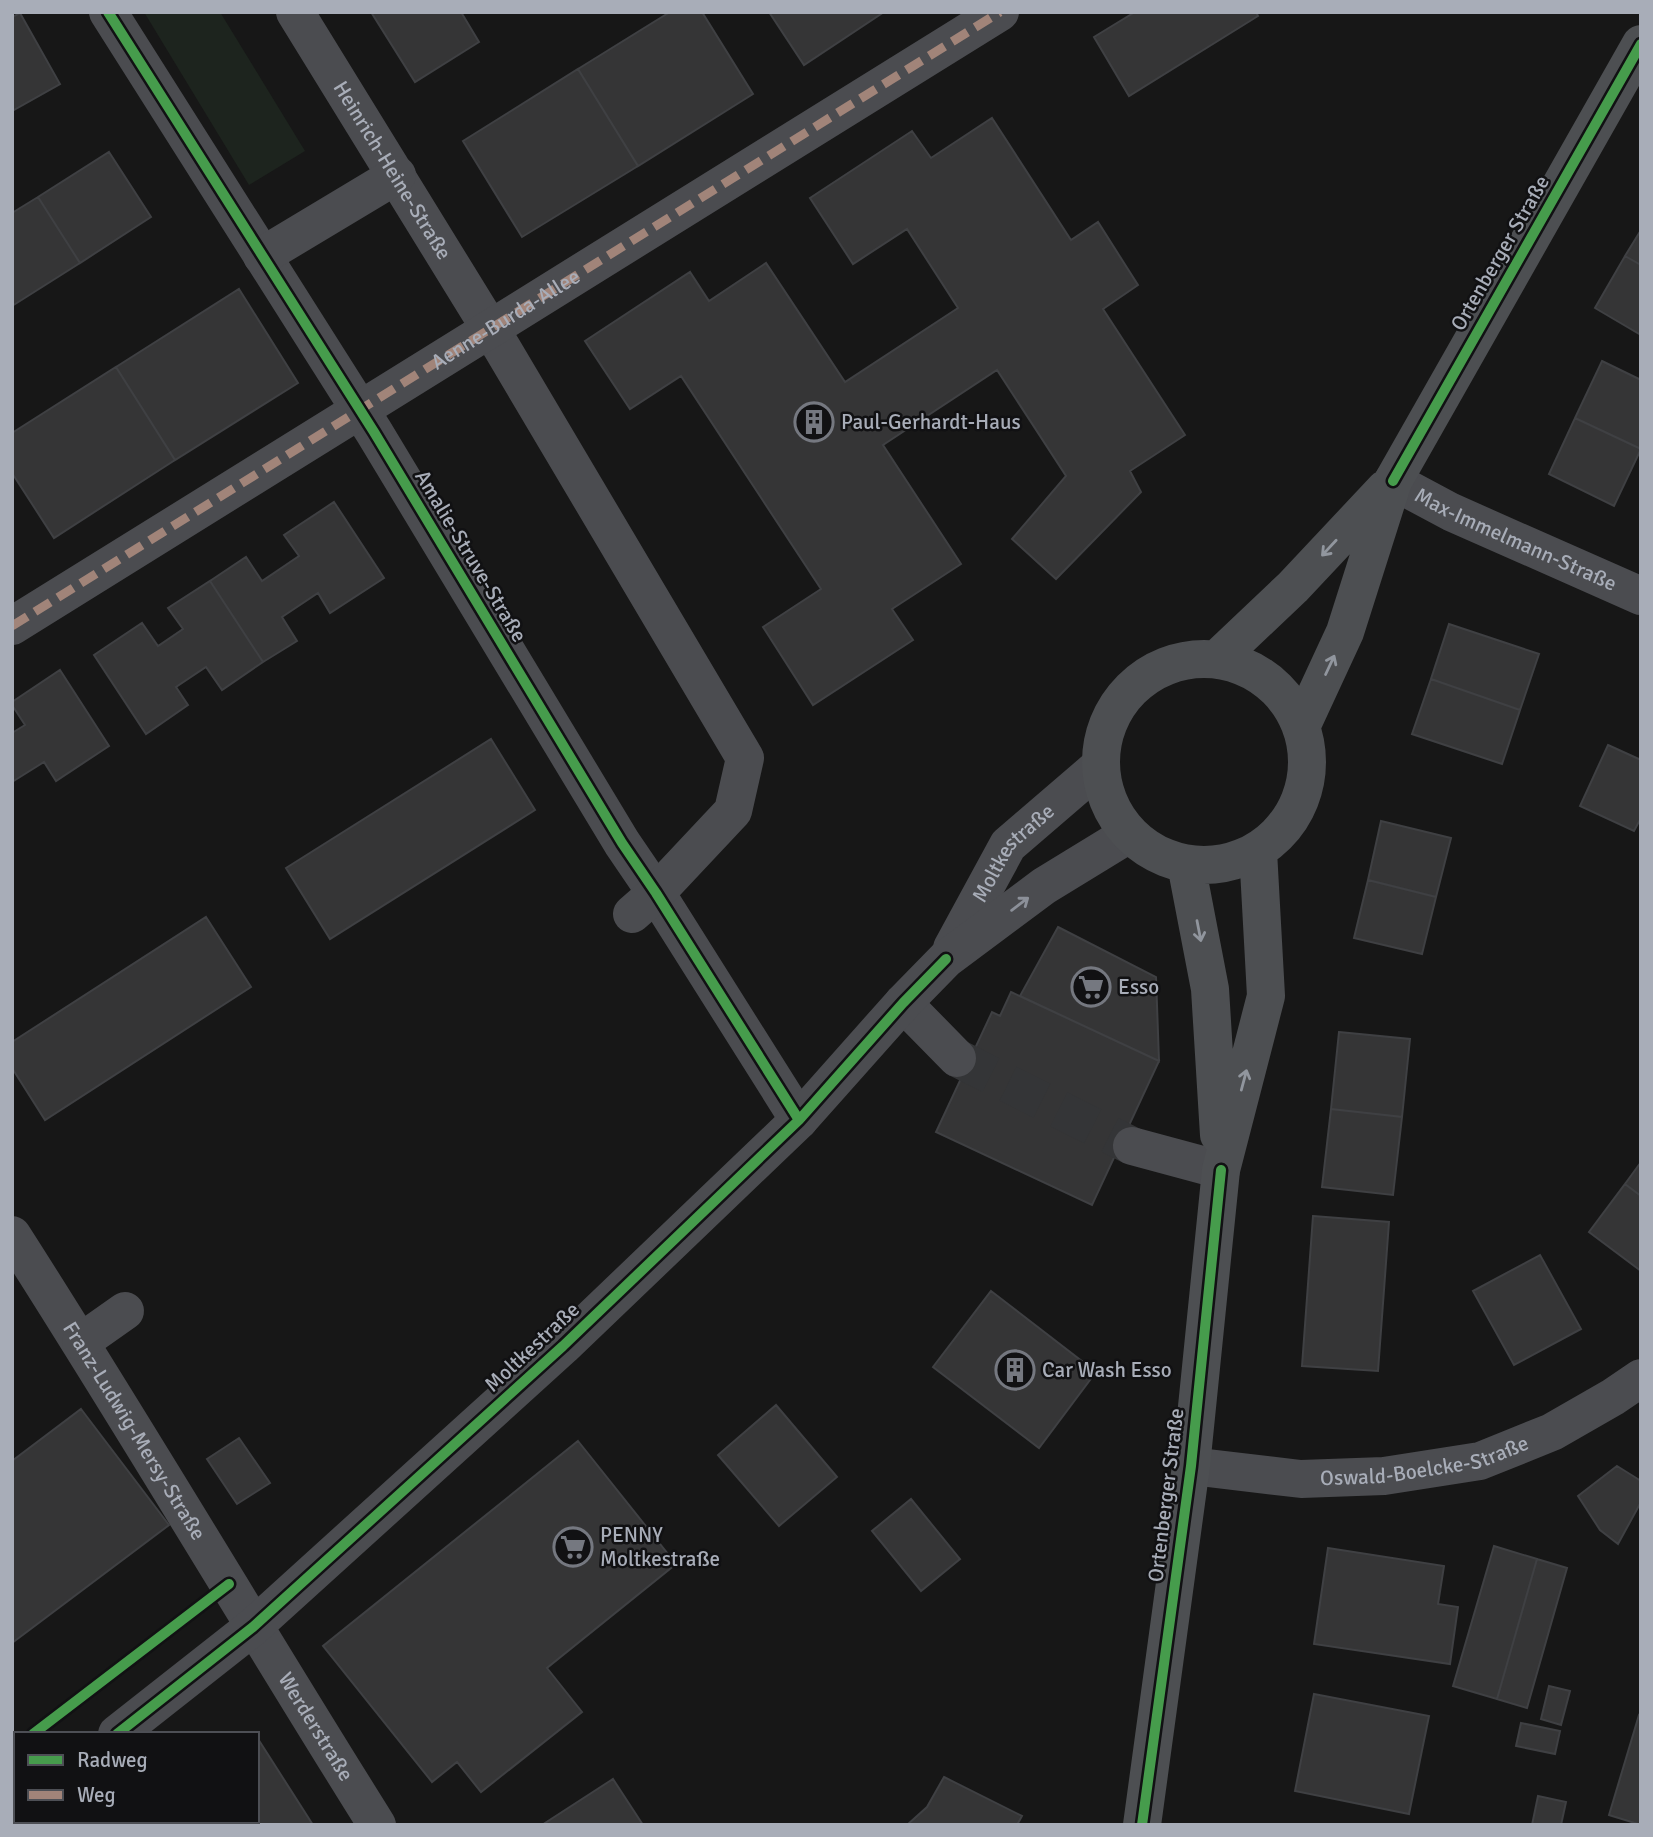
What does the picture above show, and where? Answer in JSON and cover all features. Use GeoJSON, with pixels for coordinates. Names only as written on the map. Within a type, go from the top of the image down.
{"type":"FeatureCollection","features":[{"type":"Feature","properties":{"kind":"main road","name":"Ortenberger Straße"},"geometry":{"type":"LineString","coordinates":[[1301,727],[1345,632],[1393,481],[1641,44]]}},
{"type":"Feature","properties":{"kind":"main road","name":"Ortenberger Straße"},"geometry":{"type":"LineString","coordinates":[[1217,659],[1293,587],[1393,481]]}},
{"type":"Feature","properties":{"kind":"main road"},"geometry":{"type":"LineString","coordinates":[[1188,659],[1217,659],[1243,666],[1267,680],[1287,701],[1301,727],[1307,761],[1302,794],[1291,817],[1258,851],[1235,861],[1210,865],[1186,864],[1156,853],[1129,834],[1114,814],[1104,790],[1101,765],[1105,733],[1117,705],[1136,684],[1160,668],[1188,659]]}},
{"type":"Feature","properties":{"kind":"main road","name":"Ortenberger Straße"},"geometry":{"type":"LineString","coordinates":[[1142,1825],[1191,1466],[1221,1170],[1266,996],[1258,851]]}},
{"type":"Feature","properties":{"kind":"main road","name":"Ortenberger Straße"},"geometry":{"type":"LineString","coordinates":[[1186,864],[1210,989],[1221,1170]]}},
{"type":"Feature","properties":{"kind":"street","name":"Amalie-Struve-Straße"},"geometry":{"type":"LineString","coordinates":[[108,12],[360,411],[622,843],[644,904],[799,1120]]}},
{"type":"Feature","properties":{"kind":"street","name":"Heinrich-Heine-Straße"},"geometry":{"type":"LineString","coordinates":[[295,12],[490,329]]}},
{"type":"Feature","properties":{"kind":"street","name":"Aenne-Burda-Allee"},"geometry":{"type":"LineString","coordinates":[[12,626],[1000,12]]}},
{"type":"Feature","properties":{"kind":"street"},"geometry":{"type":"LineString","coordinates":[[262,256],[397,175]]}},
{"type":"Feature","properties":{"kind":"street"},"geometry":{"type":"LineString","coordinates":[[490,329],[745,758],[733,811],[644,904]]}},
{"type":"Feature","properties":{"kind":"street","name":"Max-Immelmann-Straße"},"geometry":{"type":"LineString","coordinates":[[1393,481],[1451,512],[1641,596]]}},
{"type":"Feature","properties":{"kind":"street","name":"Moltkestraße"},"geometry":{"type":"LineString","coordinates":[[946,959],[1008,845],[1101,765]]}},
{"type":"Feature","properties":{"kind":"street","name":"Moltkestraße"},"geometry":{"type":"LineString","coordinates":[[120,1732],[253,1627],[563,1346],[799,1120],[946,959],[1044,887],[1129,834]]}},
{"type":"Feature","properties":{"kind":"street"},"geometry":{"type":"LineString","coordinates":[[903,1003],[957,1059]]}},
{"type":"Feature","properties":{"kind":"street"},"geometry":{"type":"LineString","coordinates":[[1132,1146],[1221,1170]]}},
{"type":"Feature","properties":{"kind":"street","name":"Franz-Ludwig-Mersy-Straße"},"geometry":{"type":"LineString","coordinates":[[12,1235],[253,1627]]}},
{"type":"Feature","properties":{"kind":"street"},"geometry":{"type":"LineString","coordinates":[[80,1342],[125,1311]]}},
{"type":"Feature","properties":{"kind":"street","name":"Oswald-Boelcke-Straße"},"geometry":{"type":"LineString","coordinates":[[1191,1466],[1301,1479],[1384,1476],[1480,1461],[1552,1432],[1641,1378]]}},
{"type":"Feature","properties":{"kind":"street","name":"Werderstraße"},"geometry":{"type":"LineString","coordinates":[[253,1627],[377,1825]]}},
{"type":"Feature","properties":{"kind":"shaded area"},"geometry":{"type":"Polygon","coordinates":[[[144,12],[220,12],[305,151],[249,185],[144,12]]]}},
{"type":"Feature","properties":{"kind":"building"},"geometry":{"type":"Polygon","coordinates":[[[371,12],[461,12],[479,42],[415,82],[371,12]]]}},
{"type":"Feature","properties":{"kind":"building"},"geometry":{"type":"Polygon","coordinates":[[[670,12],[702,12],[753,94],[638,166],[578,69],[670,12]]]}},
{"type":"Feature","properties":{"kind":"building"},"geometry":{"type":"Polygon","coordinates":[[[769,12],[884,12],[804,65],[769,12]]]}},
{"type":"Feature","properties":{"kind":"building"},"geometry":{"type":"Polygon","coordinates":[[[1135,12],[1256,12],[1258,16],[1129,96],[1094,37],[1135,12]]]}},
{"type":"Feature","properties":{"kind":"building"},"geometry":{"type":"Polygon","coordinates":[[[20,13],[60,84],[12,111],[12,17],[20,13]]]}},
{"type":"Feature","properties":{"kind":"building"},"geometry":{"type":"Polygon","coordinates":[[[578,69],[638,166],[522,237],[463,141],[578,69]]]}},
{"type":"Feature","properties":{"kind":"building","name":"Paul-Gerhardt-Haus"},"geometry":{"type":"Polygon","coordinates":[[[992,118],[1071,240],[1098,222],[1138,285],[1103,309],[1185,435],[1130,471],[1141,492],[1056,579],[1012,539],[1066,476],[997,370],[883,445],[961,564],[892,609],[913,640],[813,705],[763,627],[821,589],[681,376],[630,409],[585,341],[690,272],[709,301],[766,263],[845,382],[958,308],[907,229],[853,264],[810,198],[912,131],[931,158],[992,118]]]}},
{"type":"Feature","properties":{"kind":"building"},"geometry":{"type":"Polygon","coordinates":[[[109,152],[151,217],[80,263],[38,197],[109,152]]]}},
{"type":"Feature","properties":{"kind":"building"},"geometry":{"type":"Polygon","coordinates":[[[38,197],[80,263],[12,306],[12,213],[38,197]]]}},
{"type":"Feature","properties":{"kind":"building"},"geometry":{"type":"Polygon","coordinates":[[[1641,230],[1641,265],[1625,256],[1641,230]]]}},
{"type":"Feature","properties":{"kind":"building"},"geometry":{"type":"Polygon","coordinates":[[[1625,256],[1641,265],[1641,335],[1595,308],[1625,256]]]}},
{"type":"Feature","properties":{"kind":"building"},"geometry":{"type":"Polygon","coordinates":[[[239,289],[298,383],[175,460],[116,367],[239,289]]]}},
{"type":"Feature","properties":{"kind":"building"},"geometry":{"type":"Polygon","coordinates":[[[1602,361],[1641,380],[1641,449],[1575,418],[1602,361]]]}},
{"type":"Feature","properties":{"kind":"building"},"geometry":{"type":"Polygon","coordinates":[[[116,367],[175,460],[54,538],[12,473],[12,433],[116,367]]]}},
{"type":"Feature","properties":{"kind":"building"},"geometry":{"type":"Polygon","coordinates":[[[1575,418],[1641,449],[1614,506],[1549,474],[1575,418]]]}},
{"type":"Feature","properties":{"kind":"building"},"geometry":{"type":"Polygon","coordinates":[[[334,502],[384,578],[330,613],[318,593],[282,617],[297,641],[263,662],[210,581],[246,557],[262,581],[299,556],[284,535],[334,502]]]}},
{"type":"Feature","properties":{"kind":"building"},"geometry":{"type":"Polygon","coordinates":[[[210,581],[263,662],[222,690],[206,667],[176,687],[188,705],[146,734],[94,655],[142,623],[158,646],[183,629],[168,608],[210,581]]]}},
{"type":"Feature","properties":{"kind":"building"},"geometry":{"type":"Polygon","coordinates":[[[1449,624],[1539,654],[1520,710],[1431,679],[1449,624]]]}},
{"type":"Feature","properties":{"kind":"building"},"geometry":{"type":"Polygon","coordinates":[[[60,670],[109,746],[56,781],[44,762],[12,782],[12,733],[25,725],[12,702],[60,670]]]}},
{"type":"Feature","properties":{"kind":"building"},"geometry":{"type":"Polygon","coordinates":[[[1431,679],[1520,710],[1502,764],[1412,734],[1431,679]]]}},
{"type":"Feature","properties":{"kind":"building"},"geometry":{"type":"Polygon","coordinates":[[[491,739],[535,810],[330,939],[286,868],[491,739]]]}},
{"type":"Feature","properties":{"kind":"building"},"geometry":{"type":"Polygon","coordinates":[[[1608,745],[1641,760],[1641,818],[1634,831],[1580,806],[1608,745]]]}},
{"type":"Feature","properties":{"kind":"building"},"geometry":{"type":"Polygon","coordinates":[[[1381,821],[1451,838],[1436,897],[1368,880],[1381,821]]]}},
{"type":"Feature","properties":{"kind":"building"},"geometry":{"type":"Polygon","coordinates":[[[1368,880],[1436,897],[1422,954],[1354,938],[1368,880]]]}},
{"type":"Feature","properties":{"kind":"building"},"geometry":{"type":"Polygon","coordinates":[[[206,917],[251,987],[45,1120],[12,1068],[12,1042],[206,917]]]}},
{"type":"Feature","properties":{"kind":"building","name":"Esso"},"geometry":{"type":"Polygon","coordinates":[[[1058,927],[1156,977],[1159,1061],[1020,996],[1058,927]]]}},
{"type":"Feature","properties":{"kind":"building"},"geometry":{"type":"Polygon","coordinates":[[[1011,992],[1159,1061],[1092,1205],[936,1132],[992,1012],[1000,1016],[1011,992]]]}},
{"type":"Feature","properties":{"kind":"building"},"geometry":{"type":"Polygon","coordinates":[[[1339,1032],[1410,1039],[1402,1117],[1331,1109],[1339,1032]]]}},
{"type":"Feature","properties":{"kind":"building"},"geometry":{"type":"Polygon","coordinates":[[[1331,1109],[1402,1117],[1393,1195],[1322,1187],[1331,1109]]]}},
{"type":"Feature","properties":{"kind":"building"},"geometry":{"type":"Polygon","coordinates":[[[1641,1162],[1641,1196],[1625,1184],[1641,1162]]]}},
{"type":"Feature","properties":{"kind":"building"},"geometry":{"type":"Polygon","coordinates":[[[1625,1184],[1641,1196],[1641,1271],[1589,1232],[1625,1184]]]}},
{"type":"Feature","properties":{"kind":"building"},"geometry":{"type":"Polygon","coordinates":[[[1313,1216],[1389,1222],[1378,1371],[1302,1366],[1313,1216]]]}},
{"type":"Feature","properties":{"kind":"building"},"geometry":{"type":"Polygon","coordinates":[[[1540,1255],[1581,1329],[1514,1365],[1473,1291],[1540,1255]]]}},
{"type":"Feature","properties":{"kind":"building","name":"Car Wash Esso"},"geometry":{"type":"Polygon","coordinates":[[[991,1291],[1096,1372],[1039,1448],[933,1367],[991,1291]]]}},
{"type":"Feature","properties":{"kind":"building"},"geometry":{"type":"Polygon","coordinates":[[[776,1405],[837,1477],[779,1526],[718,1455],[776,1405]]]}},
{"type":"Feature","properties":{"kind":"building"},"geometry":{"type":"Polygon","coordinates":[[[81,1409],[169,1525],[12,1643],[12,1461],[81,1409]]]}},
{"type":"Feature","properties":{"kind":"building"},"geometry":{"type":"Polygon","coordinates":[[[239,1438],[270,1483],[237,1504],[207,1459],[239,1438]]]}},
{"type":"Feature","properties":{"kind":"building"},"geometry":{"type":"Polygon","coordinates":[[[578,1441],[676,1564],[547,1668],[582,1712],[481,1792],[457,1762],[432,1782],[323,1646],[578,1441]]]}},
{"type":"Feature","properties":{"kind":"building"},"geometry":{"type":"Polygon","coordinates":[[[1617,1466],[1641,1481],[1641,1502],[1618,1544],[1600,1530],[1578,1496],[1617,1466]]]}},
{"type":"Feature","properties":{"kind":"building"},"geometry":{"type":"Polygon","coordinates":[[[911,1499],[960,1559],[921,1591],[872,1531],[911,1499]]]}},
{"type":"Feature","properties":{"kind":"building"},"geometry":{"type":"Polygon","coordinates":[[[1494,1546],[1537,1559],[1497,1699],[1453,1686],[1494,1546]]]}},
{"type":"Feature","properties":{"kind":"building"},"geometry":{"type":"Polygon","coordinates":[[[1328,1548],[1444,1566],[1438,1604],[1458,1607],[1450,1664],[1314,1644],[1328,1548]]]}},
{"type":"Feature","properties":{"kind":"building"},"geometry":{"type":"Polygon","coordinates":[[[1537,1559],[1567,1568],[1527,1708],[1497,1699],[1537,1559]]]}},
{"type":"Feature","properties":{"kind":"building"},"geometry":{"type":"Polygon","coordinates":[[[1549,1686],[1570,1691],[1561,1725],[1541,1719],[1549,1686]]]}},
{"type":"Feature","properties":{"kind":"building"},"geometry":{"type":"Polygon","coordinates":[[[1314,1694],[1429,1716],[1409,1814],[1295,1791],[1314,1694]]]}},
{"type":"Feature","properties":{"kind":"building"},"geometry":{"type":"Polygon","coordinates":[[[1639,1715],[1641,1716],[1641,1825],[1609,1815],[1639,1715]]]}},
{"type":"Feature","properties":{"kind":"building"},"geometry":{"type":"Polygon","coordinates":[[[1521,1723],[1560,1731],[1555,1754],[1516,1746],[1521,1723]]]}},
{"type":"Feature","properties":{"kind":"building"},"geometry":{"type":"Polygon","coordinates":[[[259,1743],[313,1825],[228,1823],[259,1823],[259,1743]]]}},
{"type":"Feature","properties":{"kind":"building"},"geometry":{"type":"Polygon","coordinates":[[[944,1777],[1022,1816],[1017,1825],[907,1825],[927,1807],[944,1777]]]}},
{"type":"Feature","properties":{"kind":"building"},"geometry":{"type":"Polygon","coordinates":[[[613,1779],[643,1825],[542,1825],[613,1779]]]}},
{"type":"Feature","properties":{"kind":"building"},"geometry":{"type":"Polygon","coordinates":[[[1538,1796],[1566,1802],[1561,1825],[1532,1825],[1538,1796]]]}},
{"type":"Feature","properties":{"kind":"building"},"geometry":{"type":"Polygon","coordinates":[[[186,1823],[187,1825],[80,1825],[186,1823]]]}},
{"type":"Feature","properties":{"kind":"tunnel"},"geometry":{"type":"LineString","coordinates":[[957,1058],[1132,1146]]}},
{"type":"Feature","properties":{"kind":"marked path"},"geometry":{"type":"LineString","coordinates":[[12,626],[1000,12]]}},
{"type":"Feature","properties":{"kind":"cycle path"},"geometry":{"type":"LineString","coordinates":[[108,12],[374,432],[622,843],[799,1120]]}},
{"type":"Feature","properties":{"kind":"cycle path"},"geometry":{"type":"LineString","coordinates":[[1393,481],[1641,44]]}},
{"type":"Feature","properties":{"kind":"cycle path"},"geometry":{"type":"LineString","coordinates":[[120,1732],[253,1627],[563,1346],[799,1120],[946,959]]}},
{"type":"Feature","properties":{"kind":"cycle path"},"geometry":{"type":"LineString","coordinates":[[1142,1825],[1191,1466],[1221,1170]]}},
{"type":"Feature","properties":{"kind":"cycle path"},"geometry":{"type":"LineString","coordinates":[[36,1732],[229,1584]]}},
{"type":"Feature","properties":{"kind":"place","name":"Paul-Gerhardt-Haus"},"geometry":{"type":"Point","coordinates":[814,422]}},
{"type":"Feature","properties":{"kind":"place","name":"Esso"},"geometry":{"type":"Point","coordinates":[1091,987]}},
{"type":"Feature","properties":{"kind":"place","name":"Car Wash Esso"},"geometry":{"type":"Point","coordinates":[1015,1370]}},
{"type":"Feature","properties":{"kind":"place","name":"PENNY Moltkestraße"},"geometry":{"type":"Point","coordinates":[573,1547]}}]}
